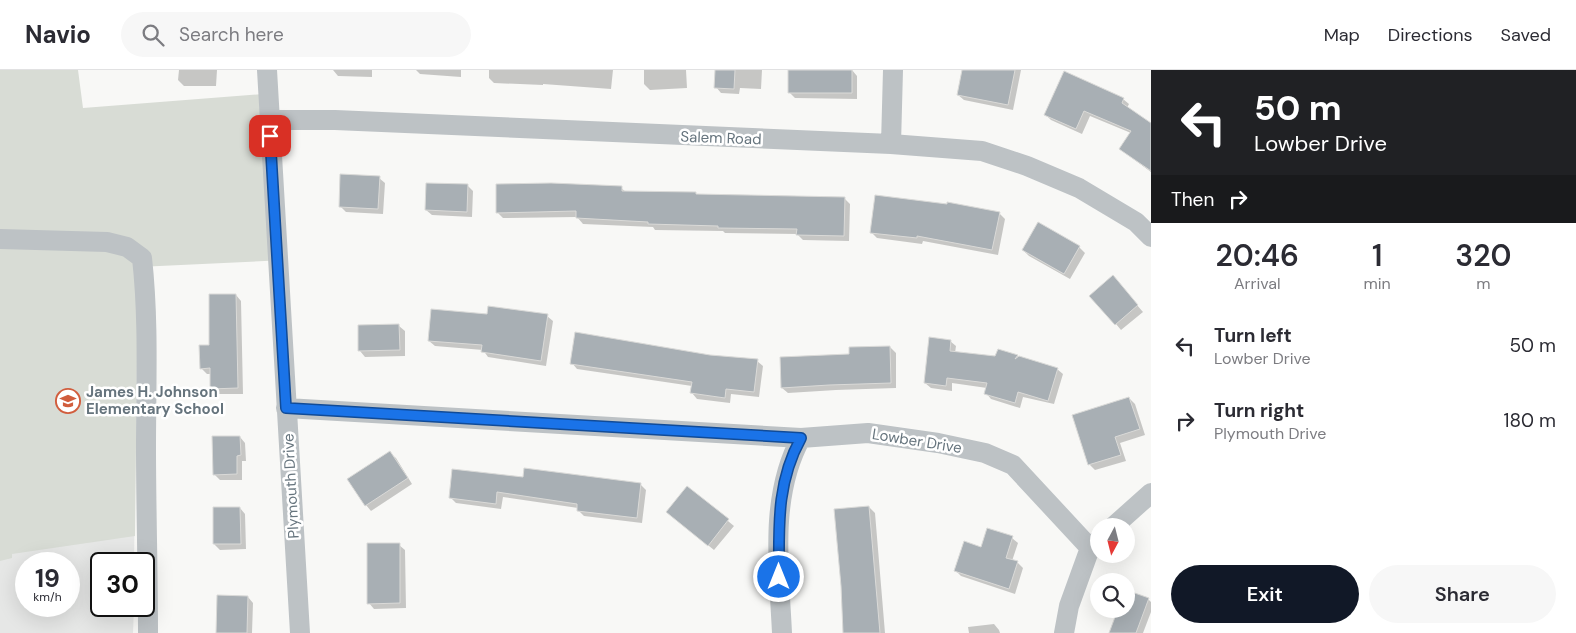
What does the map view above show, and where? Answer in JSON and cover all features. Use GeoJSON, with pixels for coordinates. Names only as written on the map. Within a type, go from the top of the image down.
{"type":"FeatureCollection","features":[{"type":"Feature","properties":{"kind":"street","name":"Plymouth Drive"},"geometry":{"type":"LineString","coordinates":[[267,70],[300,633]]}},
{"type":"Feature","properties":{"kind":"street"},"geometry":{"type":"LineString","coordinates":[[891,144],[893,70]]}},
{"type":"Feature","properties":{"kind":"street","name":"Salem Road"},"geometry":{"type":"LineString","coordinates":[[269,120],[335,120],[891,144],[982,151],[1027,166],[1079,188],[1136,222],[1151,237]]}},
{"type":"Feature","properties":{"kind":"street"},"geometry":{"type":"LineString","coordinates":[[0,239],[107,242],[127,247],[142,258],[146,330],[148,633]]}},
{"type":"Feature","properties":{"kind":"street","name":"Lowber Drive"},"geometry":{"type":"LineString","coordinates":[[286,408],[801,438],[868,433],[938,442],[985,452],[1013,465],[1090,540]]}},
{"type":"Feature","properties":{"kind":"street"},"geometry":{"type":"LineString","coordinates":[[782,633],[779,577],[779,509],[791,457],[801,438]]}},
{"type":"Feature","properties":{"kind":"street"},"geometry":{"type":"LineString","coordinates":[[1123,518],[1151,494]]}},
{"type":"Feature","properties":{"kind":"street"},"geometry":{"type":"LineString","coordinates":[[1064,633],[1069,606],[1090,554]]}},
{"type":"Feature","properties":{"kind":"shaded area"},"geometry":{"type":"Polygon","coordinates":[[[0,70],[78,70],[83,108],[275,93],[285,260],[138,267],[135,536],[15,552],[12,554],[12,558],[0,561],[0,70]]]}},
{"type":"Feature","properties":{"kind":"shaded area","name":"James H. Johnson Elementary School"},"geometry":{"type":"Polygon","coordinates":[[[0,266],[138,267],[134,552],[90,552],[90,617],[134,617],[133,633],[0,633],[0,266]]]}},
{"type":"Feature","properties":{"kind":"building"},"geometry":{"type":"Polygon","coordinates":[[[715,70],[735,70],[734,89],[714,88],[715,70]]]}},
{"type":"Feature","properties":{"kind":"building"},"geometry":{"type":"Polygon","coordinates":[[[788,70],[852,70],[852,93],[788,93],[788,70]]]}},
{"type":"Feature","properties":{"kind":"building"},"geometry":{"type":"Polygon","coordinates":[[[962,70],[1015,70],[1008,105],[957,95],[962,70]]]}},
{"type":"Feature","properties":{"kind":"building"},"geometry":{"type":"Polygon","coordinates":[[[1064,71],[1124,98],[1122,103],[1151,123],[1151,171],[1119,149],[1131,131],[1084,111],[1076,129],[1044,115],[1064,71]]]}},
{"type":"Feature","properties":{"kind":"building"},"geometry":{"type":"Polygon","coordinates":[[[340,174],[380,176],[378,209],[339,207],[340,174]]]}},
{"type":"Feature","properties":{"kind":"building"},"geometry":{"type":"Polygon","coordinates":[[[426,183],[468,184],[467,212],[425,210],[426,183]]]}},
{"type":"Feature","properties":{"kind":"building"},"geometry":{"type":"Polygon","coordinates":[[[551,183],[622,186],[622,191],[845,197],[844,236],[796,235],[797,229],[718,228],[718,226],[648,224],[648,222],[576,218],[576,211],[496,213],[496,184],[551,183]]]}},
{"type":"Feature","properties":{"kind":"building"},"geometry":{"type":"Polygon","coordinates":[[[875,195],[947,204],[947,202],[1000,212],[992,250],[917,236],[917,238],[870,233],[875,195]]]}},
{"type":"Feature","properties":{"kind":"building"},"geometry":{"type":"Polygon","coordinates":[[[1038,222],[1080,246],[1064,274],[1022,250],[1038,222]]]}},
{"type":"Feature","properties":{"kind":"building"},"geometry":{"type":"Polygon","coordinates":[[[1113,275],[1138,305],[1115,325],[1089,296],[1113,275]]]}},
{"type":"Feature","properties":{"kind":"building"},"geometry":{"type":"Polygon","coordinates":[[[209,294],[236,294],[238,388],[210,389],[210,368],[200,369],[199,345],[209,345],[209,294]]]}},
{"type":"Feature","properties":{"kind":"building"},"geometry":{"type":"Polygon","coordinates":[[[488,306],[548,314],[541,361],[481,352],[482,345],[428,341],[431,309],[487,314],[488,306]]]}},
{"type":"Feature","properties":{"kind":"building"},"geometry":{"type":"Polygon","coordinates":[[[399,324],[400,350],[358,351],[358,325],[399,324]]]}},
{"type":"Feature","properties":{"kind":"building"},"geometry":{"type":"Polygon","coordinates":[[[575,332],[710,355],[758,359],[754,392],[726,389],[725,398],[690,393],[692,382],[570,364],[575,332]]]}},
{"type":"Feature","properties":{"kind":"building"},"geometry":{"type":"Polygon","coordinates":[[[929,337],[951,340],[950,351],[995,356],[998,349],[1018,355],[1015,359],[1019,356],[1058,368],[1048,401],[1018,392],[1015,403],[984,394],[987,383],[947,378],[946,386],[924,383],[929,337]]]}},
{"type":"Feature","properties":{"kind":"building"},"geometry":{"type":"Polygon","coordinates":[[[890,346],[891,383],[781,388],[780,357],[849,354],[849,347],[890,346]]]}},
{"type":"Feature","properties":{"kind":"building"},"geometry":{"type":"Polygon","coordinates":[[[1129,397],[1140,429],[1115,437],[1121,455],[1088,465],[1072,415],[1129,397]]]}},
{"type":"Feature","properties":{"kind":"building"},"geometry":{"type":"Polygon","coordinates":[[[212,436],[240,436],[241,455],[237,456],[237,474],[213,475],[212,436]]]}},
{"type":"Feature","properties":{"kind":"building"},"geometry":{"type":"Polygon","coordinates":[[[390,451],[408,478],[365,506],[347,479],[390,451]]]}},
{"type":"Feature","properties":{"kind":"building"},"geometry":{"type":"Polygon","coordinates":[[[524,468],[641,483],[637,518],[577,511],[577,504],[497,492],[496,504],[449,498],[452,469],[523,477],[524,468]]]}},
{"type":"Feature","properties":{"kind":"building"},"geometry":{"type":"Polygon","coordinates":[[[687,486],[729,519],[708,546],[666,512],[687,486]]]}},
{"type":"Feature","properties":{"kind":"building"},"geometry":{"type":"Polygon","coordinates":[[[869,506],[880,633],[843,633],[834,509],[869,506]]]}},
{"type":"Feature","properties":{"kind":"building"},"geometry":{"type":"Polygon","coordinates":[[[213,507],[240,507],[241,544],[213,544],[213,507]]]}},
{"type":"Feature","properties":{"kind":"building"},"geometry":{"type":"Polygon","coordinates":[[[987,528],[1013,536],[1006,558],[1018,561],[1009,589],[954,571],[964,541],[981,547],[987,528]]]}},
{"type":"Feature","properties":{"kind":"building"},"geometry":{"type":"Polygon","coordinates":[[[367,543],[400,543],[400,603],[367,604],[367,543]]]}},
{"type":"Feature","properties":{"kind":"building"},"geometry":{"type":"Polygon","coordinates":[[[1135,593],[1149,598],[1136,633],[1109,633],[1115,618],[1135,618],[1135,593]]]}},
{"type":"Feature","properties":{"kind":"building"},"geometry":{"type":"Polygon","coordinates":[[[217,595],[248,596],[247,633],[216,633],[217,595]]]}},
{"type":"Feature","properties":{"kind":"place","name":"James H. Johnson Elementary School"},"geometry":{"type":"Point","coordinates":[68,401]}},
{"type":"Feature","properties":{"kind":"route"},"geometry":{"type":"LineString","coordinates":[[270,136],[286,408],[801,438],[791,457],[779,509],[779,577]]}}]}
